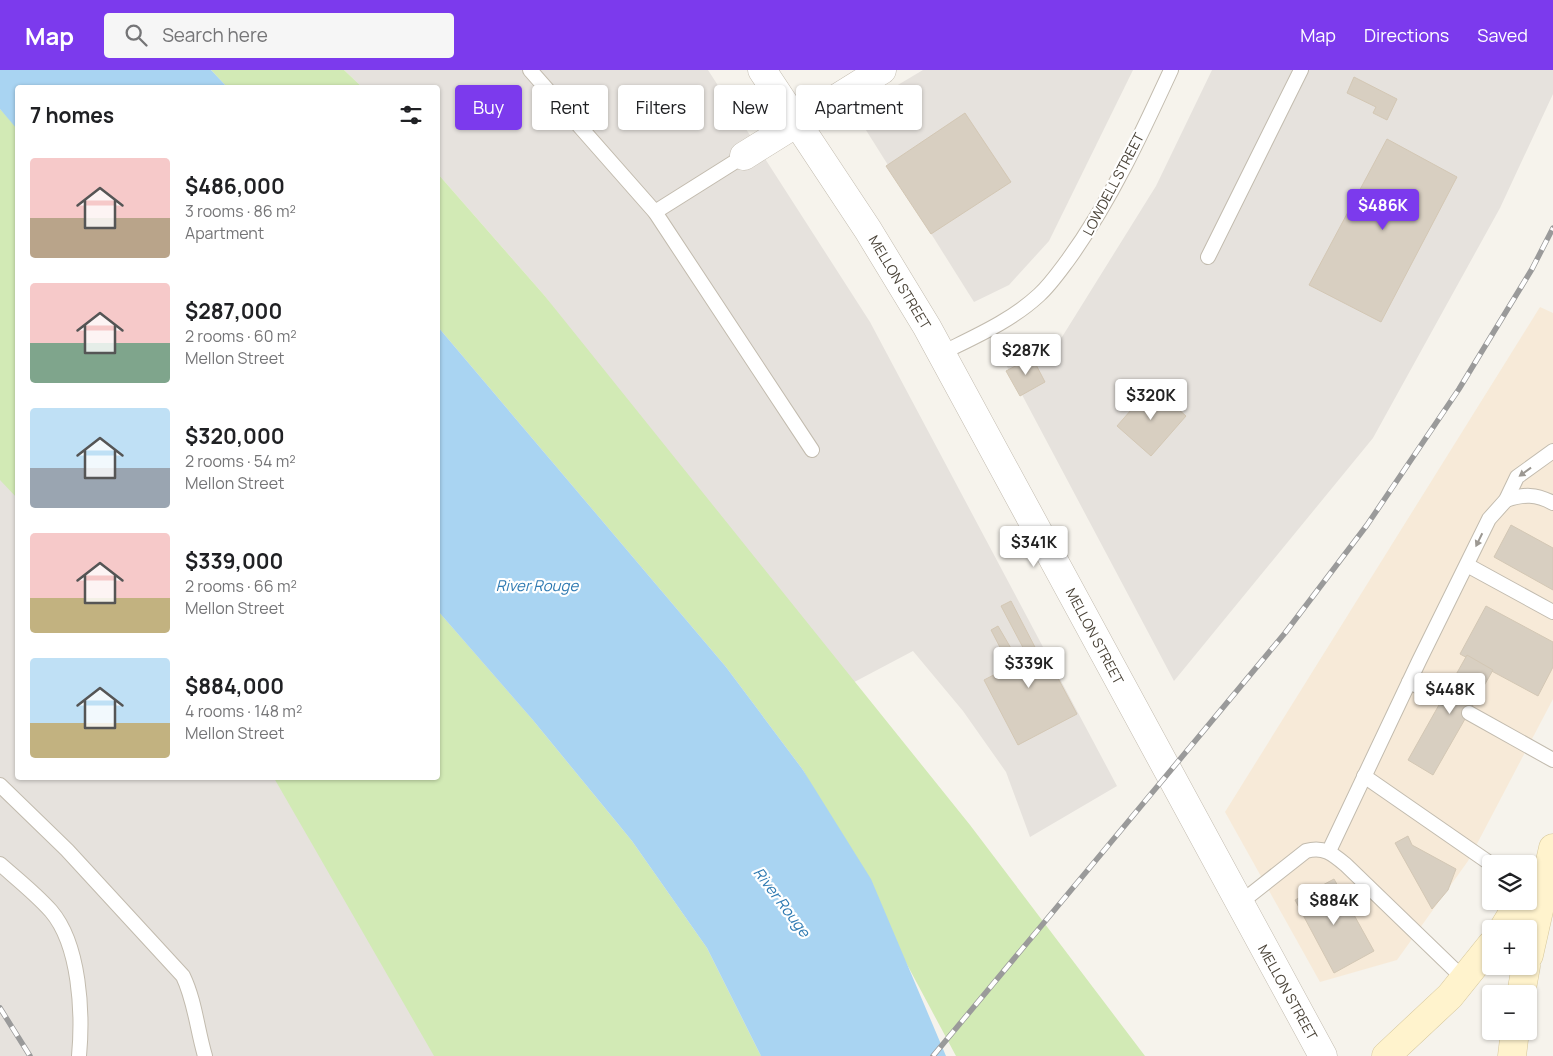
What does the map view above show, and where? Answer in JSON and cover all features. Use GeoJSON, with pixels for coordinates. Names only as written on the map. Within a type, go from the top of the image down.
{"type":"FeatureCollection","features":[{"type":"Feature","properties":{"kind":"main road"},"geometry":{"type":"LineString","coordinates":[[1537,874],[1553,848]]}},
{"type":"Feature","properties":{"kind":"main road"},"geometry":{"type":"LineString","coordinates":[[1537,920],[1553,848]]}},
{"type":"Feature","properties":{"kind":"main road"},"geometry":{"type":"LineString","coordinates":[[1386,1056],[1450,996],[1482,956]]}},
{"type":"Feature","properties":{"kind":"main road"},"geometry":{"type":"LineString","coordinates":[[1512,1056],[1514,1040]]}},
{"type":"Feature","properties":{"kind":"street","name":"MELLON STREET"},"geometry":{"type":"LineString","coordinates":[[762,70],[796,121]]}},
{"type":"Feature","properties":{"kind":"street"},"geometry":{"type":"LineString","coordinates":[[857,85],[882,70]]}},
{"type":"Feature","properties":{"kind":"street"},"geometry":{"type":"LineString","coordinates":[[744,156],[796,123]]}},
{"type":"Feature","properties":{"kind":"street","name":"MELLON STREET"},"geometry":{"type":"LineString","coordinates":[[802,130],[868,230],[942,353],[1323,1056]]}},
{"type":"Feature","properties":{"kind":"lane"},"geometry":{"type":"LineString","coordinates":[[530,70],[655,212],[812,450]]}},
{"type":"Feature","properties":{"kind":"lane","name":"LOWDELL STREET"},"geometry":{"type":"LineString","coordinates":[[942,353],[1005,321],[1040,294],[1058,272],[1104,204],[1171,70]]}},
{"type":"Feature","properties":{"kind":"lane"},"geometry":{"type":"LineString","coordinates":[[1208,257],[1301,70]]}},
{"type":"Feature","properties":{"kind":"lane"},"geometry":{"type":"LineString","coordinates":[[655,212],[744,156]]}},
{"type":"Feature","properties":{"kind":"lane"},"geometry":{"type":"LineString","coordinates":[[1328,851],[1490,519],[1506,500],[1518,477],[1553,451]]}},
{"type":"Feature","properties":{"kind":"lane"},"geometry":{"type":"LineString","coordinates":[[1506,500],[1522,495],[1540,496],[1553,504]]}},
{"type":"Feature","properties":{"kind":"lane"},"geometry":{"type":"LineString","coordinates":[[1467,565],[1553,612]]}},
{"type":"Feature","properties":{"kind":"lane"},"geometry":{"type":"LineString","coordinates":[[1409,682],[1443,698]]}},
{"type":"Feature","properties":{"kind":"lane"},"geometry":{"type":"LineString","coordinates":[[1468,713],[1553,760]]}},
{"type":"Feature","properties":{"kind":"lane"},"geometry":{"type":"LineString","coordinates":[[1364,776],[1482,858]]}},
{"type":"Feature","properties":{"kind":"lane"},"geometry":{"type":"LineString","coordinates":[[0,785],[67,850],[183,976],[191,993],[205,1056]]}},
{"type":"Feature","properties":{"kind":"lane"},"geometry":{"type":"LineString","coordinates":[[1240,903],[1306,851],[1316,848],[1328,851],[1346,865],[1464,979]]}},
{"type":"Feature","properties":{"kind":"lane"},"geometry":{"type":"LineString","coordinates":[[0,864],[52,912],[64,933],[78,977],[81,1032],[79,1056]]}},
{"type":"Feature","properties":{"kind":"shaded area"},"geometry":{"type":"Polygon","coordinates":[[[344,70],[708,70],[718,85],[714,85],[714,130],[747,130],[870,322],[1117,786],[1030,837],[1006,772],[963,711],[913,651],[843,688],[544,295],[440,176],[440,85],[360,85],[344,70]]]}},
{"type":"Feature","properties":{"kind":"shaded area"},"geometry":{"type":"Polygon","coordinates":[[[923,70],[1133,70],[1049,241],[1009,285],[974,302],[866,130],[922,130],[922,85],[898,85],[923,70]]]}},
{"type":"Feature","properties":{"kind":"shaded area"},"geometry":{"type":"Polygon","coordinates":[[[1212,70],[1553,70],[1553,94],[1500,208],[1373,438],[1174,681],[1003,359],[1062,337],[1156,186],[1212,70]]]}},
{"type":"Feature","properties":{"kind":"shaded area"},"geometry":{"type":"Polygon","coordinates":[[[0,109],[15,126],[15,780],[440,780],[440,613],[532,719],[761,1056],[0,1056],[0,109]]]}},
{"type":"Feature","properties":{"kind":"shaded area"},"geometry":{"type":"Polygon","coordinates":[[[1540,307],[1553,313],[1553,699],[1468,861],[1397,960],[1320,982],[1225,812],[1540,307]]]}},
{"type":"Feature","properties":{"kind":"green space"},"geometry":{"type":"Polygon","coordinates":[[[211,70],[344,70],[360,85],[225,85],[211,70]]]}},
{"type":"Feature","properties":{"kind":"green space"},"geometry":{"type":"Polygon","coordinates":[[[0,109],[15,126],[15,496],[0,480],[0,109]]]}},
{"type":"Feature","properties":{"kind":"green space"},"geometry":{"type":"Polygon","coordinates":[[[440,176],[544,295],[970,825],[1145,1056],[956,1056],[803,770],[726,667],[440,329],[440,176]]]}},
{"type":"Feature","properties":{"kind":"green space"},"geometry":{"type":"Polygon","coordinates":[[[440,613],[532,719],[632,841],[707,948],[761,1056],[434,1056],[275,780],[440,780],[440,613]]]}},
{"type":"Feature","properties":{"kind":"water"},"geometry":{"type":"Polygon","coordinates":[[[0,70],[211,70],[225,85],[15,85],[15,127],[0,109],[0,70]]]}},
{"type":"Feature","properties":{"kind":"water","name":"River Rouge"},"geometry":{"type":"Polygon","coordinates":[[[440,329],[726,667],[803,770],[871,879],[946,1056],[761,1056],[707,948],[632,841],[532,719],[440,613],[440,329]]]}},
{"type":"Feature","properties":{"kind":"building"},"geometry":{"type":"Polygon","coordinates":[[[1354,77],[1397,99],[1387,120],[1373,113],[1376,107],[1347,93],[1354,77]]]}},
{"type":"Feature","properties":{"kind":"building"},"geometry":{"type":"Polygon","coordinates":[[[965,113],[1011,182],[931,234],[886,166],[965,113]]]}},
{"type":"Feature","properties":{"kind":"building"},"geometry":{"type":"Polygon","coordinates":[[[1387,139],[1457,177],[1381,322],[1309,285],[1387,139]]]}},
{"type":"Feature","properties":{"kind":"building"},"geometry":{"type":"Polygon","coordinates":[[[1032,357],[1045,382],[1020,396],[1006,371],[1032,357]]]}},
{"type":"Feature","properties":{"kind":"building"},"geometry":{"type":"Polygon","coordinates":[[[1152,386],[1186,416],[1151,456],[1117,426],[1152,386]]]}},
{"type":"Feature","properties":{"kind":"building"},"geometry":{"type":"Polygon","coordinates":[[[1511,525],[1553,548],[1553,590],[1494,557],[1511,525]]]}},
{"type":"Feature","properties":{"kind":"building"},"geometry":{"type":"Polygon","coordinates":[[[1011,601],[1037,651],[1042,648],[1077,714],[1018,745],[984,680],[1028,657],[1001,606],[1011,601]]]}},
{"type":"Feature","properties":{"kind":"building"},"geometry":{"type":"Polygon","coordinates":[[[1486,606],[1553,642],[1553,667],[1538,696],[1460,654],[1486,606]]]}},
{"type":"Feature","properties":{"kind":"building"},"geometry":{"type":"Polygon","coordinates":[[[998,626],[1012,650],[1004,655],[991,630],[998,626]]]}},
{"type":"Feature","properties":{"kind":"building"},"geometry":{"type":"Polygon","coordinates":[[[1467,655],[1493,670],[1433,775],[1408,760],[1467,655]]]}},
{"type":"Feature","properties":{"kind":"building"},"geometry":{"type":"Polygon","coordinates":[[[1408,836],[1412,845],[1456,869],[1448,890],[1432,909],[1395,843],[1408,836]]]}},
{"type":"Feature","properties":{"kind":"building"},"geometry":{"type":"Polygon","coordinates":[[[1334,879],[1374,951],[1334,973],[1295,900],[1334,879]]]}},
{"type":"Feature","properties":{"kind":"railway"},"geometry":{"type":"LineString","coordinates":[[933,1056],[1285,633],[1367,525],[1459,389],[1532,269],[1553,228]]}},
{"type":"Feature","properties":{"kind":"railway"},"geometry":{"type":"LineString","coordinates":[[0,1008],[30,1056]]}}]}
